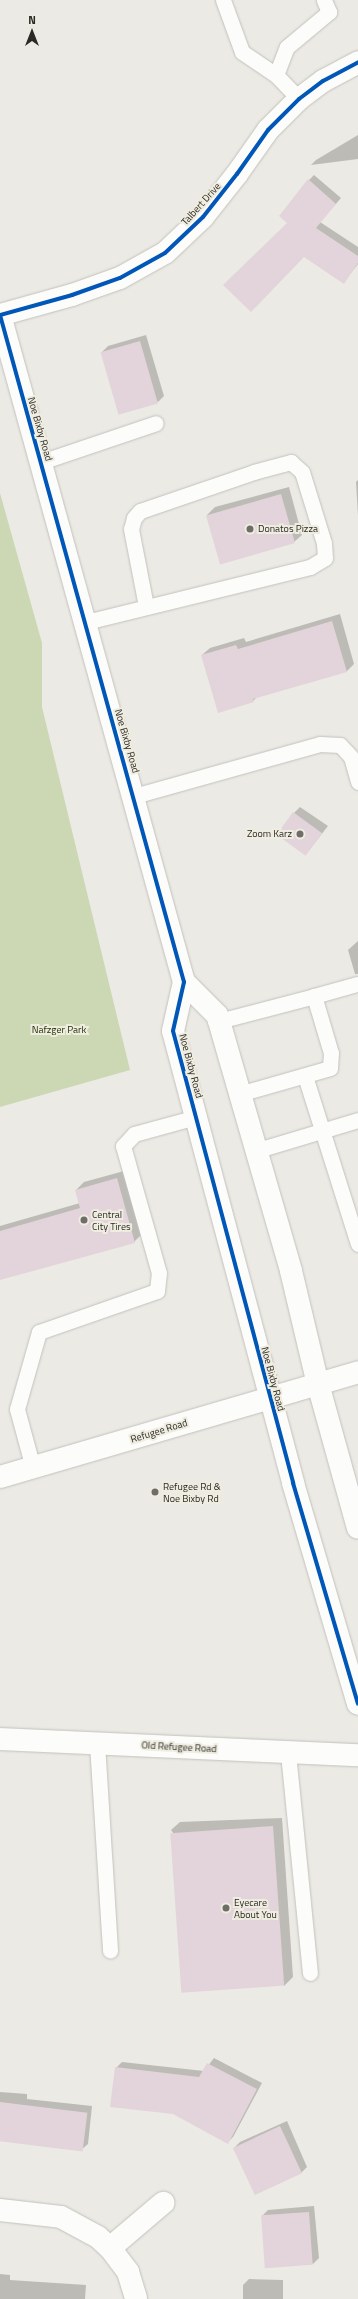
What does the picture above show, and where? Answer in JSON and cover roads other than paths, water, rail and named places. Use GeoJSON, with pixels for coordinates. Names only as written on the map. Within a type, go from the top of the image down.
{"type":"FeatureCollection","features":[{"type":"Feature","properties":{"kind":"street","name":"Talbert Drive"},"geometry":{"type":"LineString","coordinates":[[0,315],[72,295],[120,278],[165,253],[203,217],[237,174],[268,130],[299,99],[322,81],[358,62]]}},
{"type":"Feature","properties":{"kind":"street","name":"Noe Bixby Road"},"geometry":{"type":"LineString","coordinates":[[0,315],[86,622],[184,982],[173,1031],[270,1398],[358,1704]]}},
{"type":"Feature","properties":{"kind":"street","name":"Noe Bixby Road"},"geometry":{"type":"LineString","coordinates":[[184,982],[217,1015],[242,1093],[291,1271],[318,1384],[358,1528]]}},
{"type":"Feature","properties":{"kind":"street","name":"Refugee Road"},"geometry":{"type":"LineString","coordinates":[[0,1477],[358,1372]]}},
{"type":"Feature","properties":{"kind":"street","name":"Old Refugee Road"},"geometry":{"type":"LineString","coordinates":[[0,1739],[358,1755]]}},
{"type":"Feature","properties":{"kind":"street"},"geometry":{"type":"LineString","coordinates":[[110,2248],[163,2203]]}},
{"type":"Feature","properties":{"kind":"street"},"geometry":{"type":"LineString","coordinates":[[0,2210],[61,2217],[83,2227],[110,2248],[128,2272],[136,2299]]}},
{"type":"Feature","properties":{"kind":"lane"},"geometry":{"type":"LineString","coordinates":[[223,0],[242,52],[276,75],[299,99]]}},
{"type":"Feature","properties":{"kind":"lane"},"geometry":{"type":"LineString","coordinates":[[276,75],[287,47],[329,12],[324,0]]}},
{"type":"Feature","properties":{"kind":"lane"},"geometry":{"type":"LineString","coordinates":[[41,462],[156,422]]}},
{"type":"Feature","properties":{"kind":"lane"},"geometry":{"type":"LineString","coordinates":[[86,622],[146,606],[310,567],[325,558],[324,543],[302,472],[291,462],[254,472],[140,511],[134,518],[131,529],[146,606]]}},
{"type":"Feature","properties":{"kind":"lane"},"geometry":{"type":"LineString","coordinates":[[134,796],[320,744],[340,745],[351,757],[358,782]]}},
{"type":"Feature","properties":{"kind":"lane"},"geometry":{"type":"LineString","coordinates":[[219,1021],[357,984]]}},
{"type":"Feature","properties":{"kind":"lane"},"geometry":{"type":"LineString","coordinates":[[242,1093],[330,1068],[331,1053],[314,996]]}},
{"type":"Feature","properties":{"kind":"lane"},"geometry":{"type":"LineString","coordinates":[[305,1076],[358,1244]]}},
{"type":"Feature","properties":{"kind":"lane"},"geometry":{"type":"LineString","coordinates":[[33,1468],[17,1409],[39,1332],[157,1291],[159,1273],[122,1146],[134,1134],[196,1116]]}},
{"type":"Feature","properties":{"kind":"lane"},"geometry":{"type":"LineString","coordinates":[[258,1150],[358,1120]]}},
{"type":"Feature","properties":{"kind":"lane"},"geometry":{"type":"LineString","coordinates":[[97,1743],[110,1951]]}},
{"type":"Feature","properties":{"kind":"lane"},"geometry":{"type":"LineString","coordinates":[[288,1753],[310,1973]]}},
{"type":"Feature","properties":{"kind":"place","name":"Donatos Pizza"},"geometry":{"type":"Point","coordinates":[250,529]}},
{"type":"Feature","properties":{"kind":"place","name":"Zoom Karz"},"geometry":{"type":"Point","coordinates":[300,834]}},
{"type":"Feature","properties":{"kind":"place","name":"Central City Tires"},"geometry":{"type":"Point","coordinates":[84,1220]}},
{"type":"Feature","properties":{"kind":"place","name":"Refugee Rd & Noe Bixby Rd"},"geometry":{"type":"Point","coordinates":[155,1492]}},
{"type":"Feature","properties":{"kind":"place","name":"Eyecare About You"},"geometry":{"type":"Point","coordinates":[226,1908]}},
{"type":"Feature","properties":{"kind":"park label","name":"Nafzger Park"},"geometry":{"type":"Point","coordinates":[59,1030]}}]}
